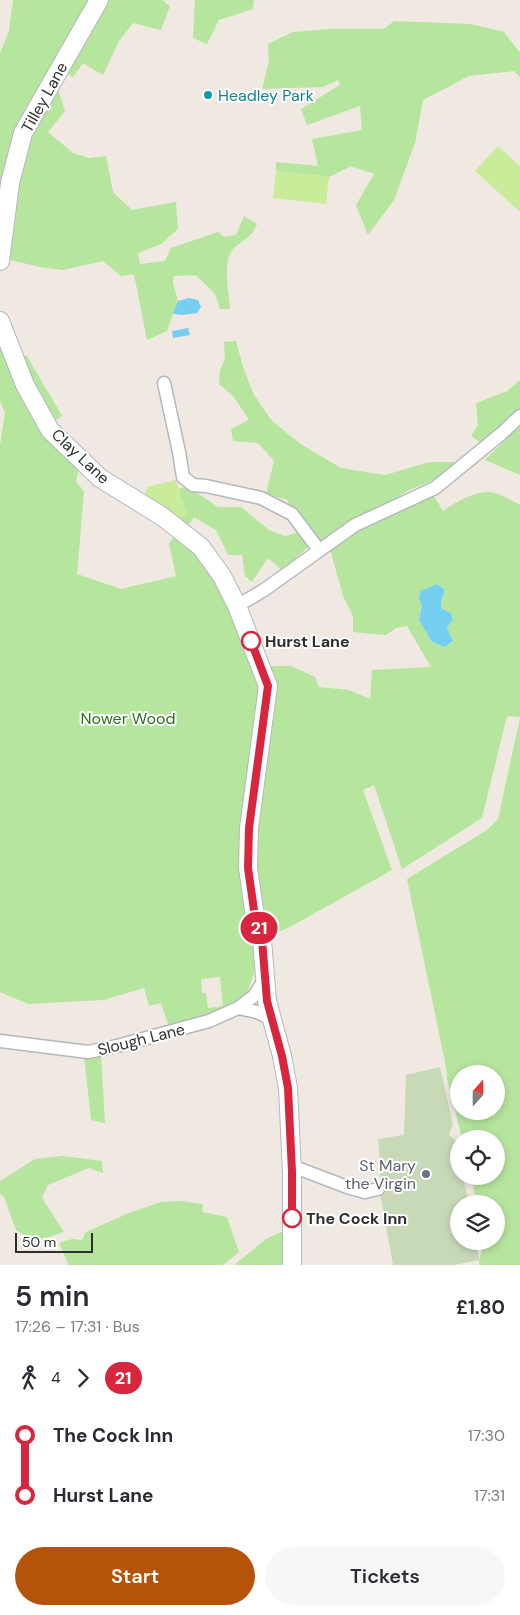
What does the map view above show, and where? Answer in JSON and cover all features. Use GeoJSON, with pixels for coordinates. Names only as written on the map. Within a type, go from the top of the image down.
{"type":"FeatureCollection","features":[{"type":"Feature","properties":{"kind":"street","name":"Tilley Lane"},"geometry":{"type":"LineString","coordinates":[[0,261],[10,182],[23,133],[100,0]]}},
{"type":"Feature","properties":{"kind":"street","name":"Clay Lane"},"geometry":{"type":"LineString","coordinates":[[0,321],[26,385],[50,430],[100,478],[163,517],[201,547],[222,576],[237,606],[268,686],[249,828],[248,868],[254,910],[262,940],[267,1001],[282,1056],[288,1088],[292,1166],[292,1265]]}},
{"type":"Feature","properties":{"kind":"street"},"geometry":{"type":"LineString","coordinates":[[164,383],[183,476],[193,485],[261,498],[292,514],[319,550]]}},
{"type":"Feature","properties":{"kind":"street"},"geometry":{"type":"LineString","coordinates":[[237,606],[264,590],[355,525],[435,488],[520,416]]}},
{"type":"Feature","properties":{"kind":"street","name":"Slough Lane"},"geometry":{"type":"LineString","coordinates":[[0,1041],[88,1052],[166,1034],[209,1021],[238,1008],[254,996],[265,979]]}},
{"type":"Feature","properties":{"kind":"street"},"geometry":{"type":"LineString","coordinates":[[238,1008],[257,1012],[272,1019]]}},
{"type":"Feature","properties":{"kind":"street"},"geometry":{"type":"LineString","coordinates":[[292,1166],[365,1192],[378,1189]]}},
{"type":"Feature","properties":{"kind":"green space"},"geometry":{"type":"Polygon","coordinates":[[[13,0],[93,0],[43,86],[0,211],[0,53],[9,31],[13,0]]]}},
{"type":"Feature","properties":{"kind":"green space"},"geometry":{"type":"Polygon","coordinates":[[[108,0],[162,0],[170,6],[161,30],[133,23],[119,41],[103,75],[83,63],[73,77],[66,73],[108,0]]]}},
{"type":"Feature","properties":{"kind":"green space"},"geometry":{"type":"Polygon","coordinates":[[[195,0],[254,0],[253,9],[219,20],[207,44],[193,38],[195,0]]]}},
{"type":"Feature","properties":{"kind":"green space"},"geometry":{"type":"Polygon","coordinates":[[[394,21],[470,24],[504,32],[520,53],[520,77],[514,71],[469,76],[423,100],[415,143],[394,200],[368,235],[356,205],[374,174],[351,166],[329,177],[276,171],[276,162],[318,166],[312,139],[362,130],[360,106],[307,125],[301,109],[340,85],[338,80],[323,87],[262,89],[269,61],[268,44],[293,32],[330,29],[384,29],[394,21]]]}},
{"type":"Feature","properties":{"kind":"green space"},"geometry":{"type":"Polygon","coordinates":[[[58,89],[65,111],[48,132],[73,153],[89,158],[106,156],[113,192],[132,210],[176,202],[178,229],[161,244],[138,253],[140,264],[165,261],[171,248],[218,232],[224,237],[236,235],[244,216],[257,224],[250,235],[235,247],[228,259],[227,276],[230,309],[220,309],[215,294],[196,275],[174,276],[173,283],[178,301],[167,331],[147,340],[134,274],[121,276],[103,261],[63,270],[6,259],[15,185],[27,140],[58,89]]]}},
{"type":"Feature","properties":{"kind":"green space"},"geometry":{"type":"Polygon","coordinates":[[[498,146],[520,166],[520,212],[475,171],[498,146]]]}},
{"type":"Feature","properties":{"kind":"green space"},"geometry":{"type":"Polygon","coordinates":[[[276,171],[329,177],[326,204],[273,198],[276,171]]]}},
{"type":"Feature","properties":{"kind":"green space","name":"Nower Wood"},"geometry":{"type":"Polygon","coordinates":[[[0,339],[7,357],[27,356],[62,416],[44,428],[79,466],[76,482],[84,491],[77,574],[121,589],[176,576],[169,544],[176,533],[202,556],[235,613],[254,666],[291,666],[315,677],[319,687],[349,690],[370,699],[372,670],[431,667],[407,626],[396,628],[386,635],[353,632],[353,616],[343,596],[330,549],[379,517],[432,493],[443,511],[467,497],[488,492],[501,495],[520,505],[520,717],[507,716],[482,818],[402,869],[374,785],[363,790],[392,870],[290,927],[271,935],[259,897],[255,858],[257,826],[266,762],[254,761],[243,838],[242,882],[256,953],[255,970],[244,999],[231,1007],[169,1027],[161,1003],[149,1006],[144,988],[103,1000],[28,1004],[0,992],[0,445],[5,413],[0,401],[0,339]],[[437,584],[420,591],[419,598],[422,605],[419,620],[432,642],[446,647],[453,641],[447,628],[453,619],[451,613],[441,608],[441,601],[445,590],[437,584]],[[220,977],[201,979],[202,993],[206,993],[208,1008],[223,1006],[220,977]]]}},
{"type":"Feature","properties":{"kind":"green space"},"geometry":{"type":"Polygon","coordinates":[[[236,341],[243,367],[254,395],[272,421],[302,445],[341,468],[385,475],[430,462],[457,462],[439,478],[409,490],[348,525],[329,539],[308,547],[282,570],[268,558],[252,582],[245,576],[242,555],[228,555],[216,530],[194,517],[188,526],[180,520],[179,489],[187,486],[218,507],[241,507],[269,530],[285,536],[297,533],[288,521],[288,500],[266,494],[274,461],[258,443],[233,441],[231,429],[249,420],[234,397],[219,384],[220,370],[225,359],[224,342],[236,341]]]}},
{"type":"Feature","properties":{"kind":"green space"},"geometry":{"type":"Polygon","coordinates":[[[520,380],[520,408],[481,443],[471,436],[478,425],[476,403],[507,391],[520,380]]]}},
{"type":"Feature","properties":{"kind":"green space"},"geometry":{"type":"Polygon","coordinates":[[[520,426],[520,475],[485,460],[520,426]]]}},
{"type":"Feature","properties":{"kind":"green space"},"geometry":{"type":"Polygon","coordinates":[[[176,480],[187,514],[180,520],[144,499],[147,487],[176,480]]]}},
{"type":"Feature","properties":{"kind":"green space"},"geometry":{"type":"Polygon","coordinates":[[[520,718],[520,1265],[479,1265],[482,1250],[505,1250],[505,1195],[475,1195],[473,1185],[505,1185],[505,1130],[460,1130],[457,1120],[505,1120],[505,1065],[450,1065],[450,1090],[407,879],[487,830],[498,819],[520,718]]]}},
{"type":"Feature","properties":{"kind":"green space"},"geometry":{"type":"Polygon","coordinates":[[[101,1053],[105,1123],[91,1120],[84,1055],[101,1053]]]}},
{"type":"Feature","properties":{"kind":"green space"},"geometry":{"type":"Polygon","coordinates":[[[440,1067],[450,1112],[450,1120],[452,1120],[453,1125],[449,1134],[450,1185],[465,1185],[467,1195],[450,1195],[450,1250],[477,1250],[479,1260],[454,1265],[393,1265],[380,1193],[378,1139],[404,1135],[406,1075],[440,1067]]]}},
{"type":"Feature","properties":{"kind":"green space"},"geometry":{"type":"Polygon","coordinates":[[[63,1156],[102,1161],[103,1173],[89,1168],[48,1185],[42,1198],[64,1232],[34,1242],[16,1230],[4,1197],[0,1194],[0,1181],[35,1159],[63,1156]]]}},
{"type":"Feature","properties":{"kind":"green space"},"geometry":{"type":"Polygon","coordinates":[[[180,1201],[203,1204],[202,1212],[227,1217],[239,1252],[223,1265],[69,1265],[59,1243],[72,1239],[82,1240],[86,1232],[129,1213],[161,1202],[180,1201]]]}},
{"type":"Feature","properties":{"kind":"green space"},"geometry":{"type":"Polygon","coordinates":[[[281,1232],[286,1236],[286,1265],[234,1265],[266,1239],[281,1232]]]}},
{"type":"Feature","properties":{"kind":"water"},"geometry":{"type":"Polygon","coordinates":[[[189,298],[198,300],[201,307],[197,313],[173,314],[178,301],[189,298]]]}},
{"type":"Feature","properties":{"kind":"water"},"geometry":{"type":"Polygon","coordinates":[[[188,328],[190,335],[173,338],[172,331],[188,328]]]}},
{"type":"Feature","properties":{"kind":"water"},"geometry":{"type":"Polygon","coordinates":[[[437,584],[445,590],[441,601],[441,608],[451,613],[453,619],[447,628],[453,641],[445,647],[432,642],[419,620],[422,605],[419,599],[420,591],[437,584]]]}},
{"type":"Feature","properties":{"kind":"bus line","name":"21"},"geometry":{"type":"LineString","coordinates":[[251,641],[268,686],[249,828],[248,868],[254,910],[262,940],[267,1001],[282,1056],[288,1088],[292,1218]]}},
{"type":"Feature","properties":{"kind":"place","name":"Headley Park"},"geometry":{"type":"Point","coordinates":[208,95]}},
{"type":"Feature","properties":{"kind":"place","name":"Hurst Lane"},"geometry":{"type":"Point","coordinates":[251,641]}},
{"type":"Feature","properties":{"kind":"place","name":"St Mary the Virgin"},"geometry":{"type":"Point","coordinates":[426,1174]}},
{"type":"Feature","properties":{"kind":"place","name":"The Cock Inn"},"geometry":{"type":"Point","coordinates":[292,1218]}}]}
